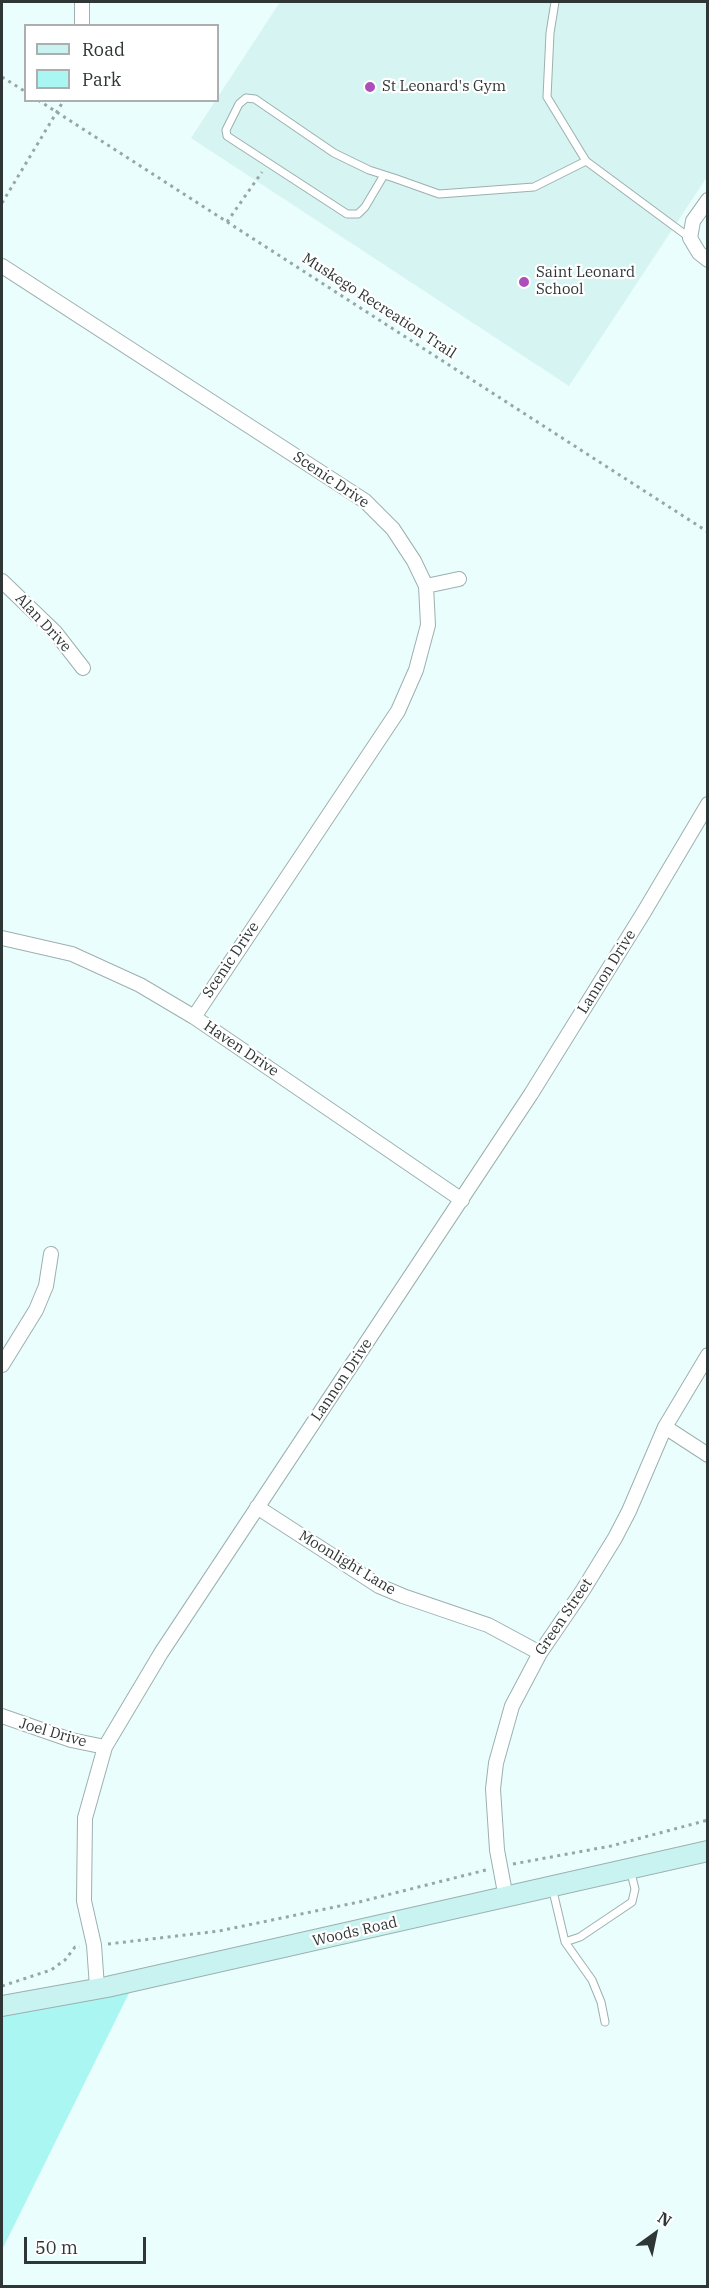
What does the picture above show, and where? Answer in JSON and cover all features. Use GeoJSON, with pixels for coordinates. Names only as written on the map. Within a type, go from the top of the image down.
{"type":"FeatureCollection","features":[{"type":"Feature","properties":{"kind":"street"},"geometry":{"type":"LineString","coordinates":[[82,2],[82,24]]}},
{"type":"Feature","properties":{"kind":"street"},"geometry":{"type":"LineString","coordinates":[[708,200],[693,221],[690,238],[699,253],[708,260]]}},
{"type":"Feature","properties":{"kind":"street","name":"Scenic Drive"},"geometry":{"type":"LineString","coordinates":[[2,266],[365,501],[393,529],[414,561],[426,586],[428,625],[417,670],[398,711],[194,1017]]}},
{"type":"Feature","properties":{"kind":"street"},"geometry":{"type":"LineString","coordinates":[[426,586],[459,579]]}},
{"type":"Feature","properties":{"kind":"street","name":"Alan Drive"},"geometry":{"type":"LineString","coordinates":[[2,581],[55,632],[83,668]]}},
{"type":"Feature","properties":{"kind":"street","name":"Lannon Drive"},"geometry":{"type":"LineString","coordinates":[[97,1987],[94,1946],[84,1900],[85,1818],[105,1747],[160,1653],[543,1076],[708,804]]}},
{"type":"Feature","properties":{"kind":"street","name":"Haven Drive"},"geometry":{"type":"LineString","coordinates":[[2,938],[61,951],[87,960],[140,985],[194,1017],[462,1200]]}},
{"type":"Feature","properties":{"kind":"street"},"geometry":{"type":"LineString","coordinates":[[2,1365],[36,1310],[46,1286],[51,1254]]}},
{"type":"Feature","properties":{"kind":"street","name":"Green Street"},"geometry":{"type":"LineString","coordinates":[[506,1898],[493,1818],[496,1763],[512,1706],[540,1653],[615,1538],[629,1511],[664,1427],[708,1355]]}},
{"type":"Feature","properties":{"kind":"street"},"geometry":{"type":"LineString","coordinates":[[664,1427],[708,1455]]}},
{"type":"Feature","properties":{"kind":"street","name":"Moonlight Lane"},"geometry":{"type":"LineString","coordinates":[[257,1507],[379,1586],[488,1625],[540,1653]]}},
{"type":"Feature","properties":{"kind":"street","name":"Joel Drive"},"geometry":{"type":"LineString","coordinates":[[2,1716],[71,1740],[105,1747]]}},
{"type":"Feature","properties":{"kind":"street","name":"Woods Road"},"geometry":{"type":"LineString","coordinates":[[2,2006],[118,1984],[708,1851]]}},
{"type":"Feature","properties":{"kind":"lane"},"geometry":{"type":"LineString","coordinates":[[555,2],[550,33],[547,96],[586,161],[690,238]]}},
{"type":"Feature","properties":{"kind":"lane"},"geometry":{"type":"LineString","coordinates":[[384,175],[365,207],[358,214],[347,214],[227,136],[226,130],[239,104],[246,98],[255,99],[334,153],[369,170],[384,175],[439,194],[534,187],[586,161]]}},
{"type":"Feature","properties":{"kind":"lane"},"geometry":{"type":"LineString","coordinates":[[565,1942],[580,1937],[632,1902],[635,1889],[630,1869]]}},
{"type":"Feature","properties":{"kind":"lane"},"geometry":{"type":"LineString","coordinates":[[552,1887],[565,1942],[592,1980],[601,2002],[605,2022]]}},
{"type":"Feature","properties":{"kind":"path"},"geometry":{"type":"LineString","coordinates":[[2,77],[24,91]]}},
{"type":"Feature","properties":{"kind":"path","name":"Muskego Recreation Trail"},"geometry":{"type":"LineString","coordinates":[[41,102],[708,532]]}},
{"type":"Feature","properties":{"kind":"path"},"geometry":{"type":"LineString","coordinates":[[2,203],[63,102]]}},
{"type":"Feature","properties":{"kind":"path"},"geometry":{"type":"LineString","coordinates":[[227,222],[268,163]]}},
{"type":"Feature","properties":{"kind":"path"},"geometry":{"type":"LineString","coordinates":[[511,1865],[611,1846],[708,1820]]}},
{"type":"Feature","properties":{"kind":"path"},"geometry":{"type":"LineString","coordinates":[[111,1943],[219,1931],[359,1902],[493,1869]]}},
{"type":"Feature","properties":{"kind":"path"},"geometry":{"type":"LineString","coordinates":[[2,1986],[51,1970],[65,1960],[75,1947],[78,1947]]}},
{"type":"Feature","properties":{"kind":"shaded area","name":"Saint Leonard School"},"geometry":{"type":"Polygon","coordinates":[[[280,2],[707,2],[707,177],[569,386],[191,138],[215,102],[219,102],[219,95],[280,2]]]}},
{"type":"Feature","properties":{"kind":"green space"},"geometry":{"type":"Polygon","coordinates":[[[132,1987],[2,2250],[2,2015],[132,1987]]]}},
{"type":"Feature","properties":{"kind":"place","name":"St Leonard's Gym"},"geometry":{"type":"Point","coordinates":[370,87]}},
{"type":"Feature","properties":{"kind":"place","name":"Saint Leonard School"},"geometry":{"type":"Point","coordinates":[524,282]}}]}
